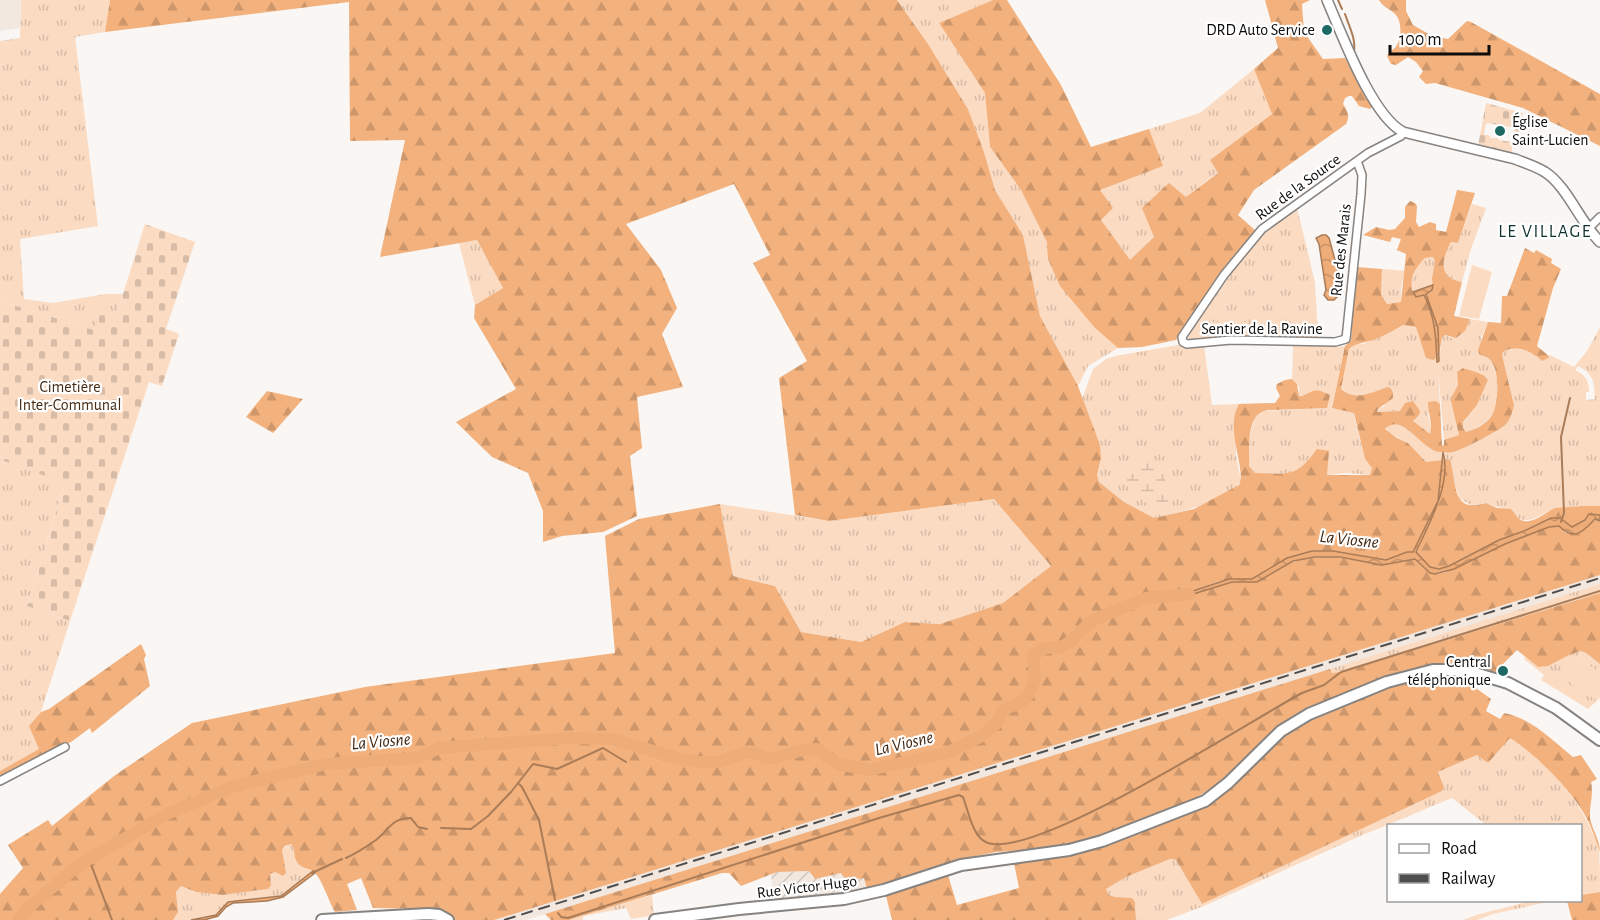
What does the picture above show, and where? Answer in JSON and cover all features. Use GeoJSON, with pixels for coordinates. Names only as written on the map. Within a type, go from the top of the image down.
{"type":"FeatureCollection","features":[{"type":"Feature","properties":{"kind":"main road","name":"Rue Victor Hugo"},"geometry":{"type":"LineString","coordinates":[[655,920],[853,898],[961,865],[1086,846],[1198,805],[1228,783],[1273,737],[1288,726],[1323,707],[1408,675],[1447,669],[1466,670],[1495,678],[1556,708],[1586,729]]}},
{"type":"Feature","properties":{"kind":"main road"},"geometry":{"type":"LineString","coordinates":[[1586,729],[1600,735]]}},
{"type":"Feature","properties":{"kind":"main road"},"geometry":{"type":"LineString","coordinates":[[1586,729],[1600,740]]}},
{"type":"Feature","properties":{"kind":"main road"},"geometry":{"type":"LineString","coordinates":[[321,920],[435,914],[448,920]]}},
{"type":"Feature","properties":{"kind":"street"},"geometry":{"type":"LineString","coordinates":[[1327,0],[1371,96],[1394,125],[1404,132],[1531,165],[1547,173],[1562,189],[1588,229],[1600,242]]}},
{"type":"Feature","properties":{"kind":"street","name":"Rue de la Source"},"geometry":{"type":"LineString","coordinates":[[1182,340],[1217,284],[1257,234],[1356,161],[1401,136],[1404,132]]}},
{"type":"Feature","properties":{"kind":"street","name":"Rue des Marais"},"geometry":{"type":"LineString","coordinates":[[1344,341],[1347,337],[1361,194],[1361,169],[1356,161]]}},
{"type":"Feature","properties":{"kind":"street"},"geometry":{"type":"LineString","coordinates":[[1588,229],[1600,217]]}},
{"type":"Feature","properties":{"kind":"street","name":"Sentier de la Ravine"},"geometry":{"type":"LineString","coordinates":[[1182,340],[1187,344],[1231,340],[1344,341]]}},
{"type":"Feature","properties":{"kind":"street"},"geometry":{"type":"LineString","coordinates":[[0,781],[65,747]]}},
{"type":"Feature","properties":{"kind":"shaded area"},"geometry":{"type":"Polygon","coordinates":[[[0,0],[21,0],[20,28],[0,31],[0,0]]]}},
{"type":"Feature","properties":{"kind":"shaded area"},"geometry":{"type":"Polygon","coordinates":[[[1600,575],[1600,584],[1544,603],[526,920],[494,920],[1600,575]]]}},
{"type":"Feature","properties":{"kind":"shaded area"},"geometry":{"type":"Polygon","coordinates":[[[809,871],[815,879],[841,873],[864,878],[867,889],[847,894],[774,901],[771,874],[809,871]]]}},
{"type":"Feature","properties":{"kind":"green space"},"geometry":{"type":"Polygon","coordinates":[[[21,0],[110,0],[105,32],[75,37],[98,226],[20,239],[24,299],[53,303],[105,294],[123,294],[117,314],[94,330],[0,301],[0,41],[20,38],[21,0]]]}},
{"type":"Feature","properties":{"kind":"green space"},"geometry":{"type":"Polygon","coordinates":[[[110,0],[897,0],[928,44],[968,109],[995,190],[1023,235],[1040,316],[1078,386],[1100,445],[1101,458],[1097,475],[1099,482],[1124,502],[1154,518],[1194,509],[1239,485],[1241,478],[1234,425],[1239,404],[1275,403],[1280,396],[1276,388],[1277,384],[1285,380],[1292,379],[1297,384],[1299,396],[1316,391],[1330,395],[1327,408],[1268,410],[1255,417],[1250,432],[1249,466],[1255,473],[1284,473],[1297,470],[1317,449],[1329,451],[1327,475],[1370,475],[1372,468],[1365,459],[1354,413],[1332,408],[1345,346],[1351,341],[1356,267],[1382,269],[1381,294],[1387,304],[1401,302],[1406,254],[1397,250],[1401,239],[1392,237],[1390,242],[1363,235],[1376,227],[1395,229],[1405,218],[1405,207],[1410,201],[1417,206],[1416,222],[1419,227],[1430,222],[1436,224],[1436,230],[1446,232],[1457,190],[1475,193],[1458,243],[1451,242],[1444,261],[1445,272],[1448,276],[1462,282],[1454,316],[1470,319],[1465,331],[1456,338],[1445,335],[1442,338],[1439,354],[1438,328],[1426,294],[1433,287],[1435,261],[1433,257],[1425,258],[1413,274],[1412,288],[1413,293],[1424,295],[1431,310],[1437,358],[1433,360],[1426,358],[1416,327],[1403,325],[1349,349],[1341,389],[1352,395],[1358,395],[1388,387],[1392,390],[1393,398],[1377,412],[1400,411],[1405,403],[1413,401],[1420,411],[1413,421],[1430,434],[1428,402],[1436,401],[1440,404],[1442,446],[1444,440],[1459,435],[1451,401],[1458,385],[1457,372],[1463,368],[1480,373],[1488,380],[1477,405],[1463,422],[1463,428],[1466,432],[1486,422],[1494,412],[1496,405],[1497,380],[1491,361],[1479,354],[1478,350],[1488,322],[1501,323],[1502,296],[1507,296],[1525,248],[1534,253],[1536,250],[1552,259],[1551,263],[1561,269],[1553,288],[1537,346],[1550,357],[1542,361],[1534,354],[1518,349],[1503,352],[1514,405],[1511,417],[1500,429],[1464,448],[1451,452],[1439,452],[1425,445],[1412,433],[1398,425],[1391,425],[1385,429],[1408,443],[1426,462],[1443,460],[1438,501],[1414,552],[1407,552],[1386,560],[1333,551],[1312,551],[1252,579],[1220,581],[1193,591],[1173,593],[1173,597],[1187,596],[1232,582],[1257,582],[1287,564],[1303,559],[1332,556],[1382,565],[1415,559],[1428,570],[1444,573],[1505,544],[1549,527],[1559,526],[1566,533],[1577,533],[1597,519],[1600,521],[1600,575],[494,920],[455,920],[444,912],[431,909],[373,908],[361,878],[347,884],[357,910],[335,912],[317,875],[299,864],[291,844],[282,850],[286,873],[283,876],[275,872],[270,874],[271,885],[268,889],[223,895],[196,892],[181,886],[176,892],[178,912],[173,920],[0,920],[0,894],[23,868],[8,845],[48,820],[52,826],[114,776],[192,723],[365,687],[615,653],[605,536],[639,519],[720,504],[733,576],[775,586],[801,632],[861,642],[905,622],[940,624],[1003,603],[1051,566],[994,499],[829,521],[795,515],[779,378],[807,361],[753,263],[770,255],[734,184],[626,224],[661,270],[677,308],[662,334],[683,387],[637,397],[642,448],[630,456],[637,516],[603,532],[562,536],[543,542],[543,511],[528,473],[492,457],[456,422],[516,389],[474,318],[475,305],[503,288],[477,240],[380,257],[405,140],[350,141],[349,2],[105,32],[110,0]]]}},
{"type":"Feature","properties":{"kind":"green space"},"geometry":{"type":"Polygon","coordinates":[[[897,0],[993,0],[939,23],[985,93],[990,147],[1021,190],[1048,242],[1048,259],[1095,328],[1118,348],[1088,366],[1078,386],[1040,316],[1023,235],[995,190],[968,109],[928,44],[897,0]]]}},
{"type":"Feature","properties":{"kind":"green space"},"geometry":{"type":"Polygon","coordinates":[[[993,0],[1007,0],[1061,85],[1091,147],[1149,129],[1163,166],[1100,190],[1113,208],[1101,220],[1130,260],[1154,237],[1142,208],[1169,183],[1186,197],[1218,173],[1210,160],[1272,114],[1254,69],[1278,48],[1265,0],[1310,0],[1302,4],[1304,32],[1323,59],[1345,58],[1373,106],[1370,109],[1359,106],[1352,96],[1345,98],[1343,104],[1348,116],[1346,124],[1254,190],[1238,215],[1256,231],[1176,340],[1142,347],[1118,348],[1095,328],[1060,286],[1048,259],[1047,242],[1021,190],[990,147],[985,93],[939,23],[993,0]]]}},
{"type":"Feature","properties":{"kind":"green space"},"geometry":{"type":"Polygon","coordinates":[[[1379,0],[1406,0],[1406,11],[1413,25],[1432,36],[1448,39],[1467,21],[1471,22],[1600,94],[1600,146],[1523,108],[1435,83],[1426,84],[1419,77],[1423,71],[1416,62],[1408,57],[1396,65],[1391,64],[1387,56],[1399,42],[1400,24],[1397,16],[1379,0]]]}},
{"type":"Feature","properties":{"kind":"green space"},"geometry":{"type":"Polygon","coordinates":[[[1254,69],[1272,114],[1210,160],[1218,172],[1186,197],[1169,184],[1154,237],[1130,261],[1101,220],[1100,190],[1162,166],[1149,129],[1200,113],[1254,69]]]}},
{"type":"Feature","properties":{"kind":"green space"},"geometry":{"type":"Polygon","coordinates":[[[1486,103],[1523,113],[1518,137],[1514,136],[1515,128],[1486,124],[1484,134],[1490,138],[1512,142],[1512,155],[1478,146],[1486,103]]]}},
{"type":"Feature","properties":{"kind":"green space"},"geometry":{"type":"Polygon","coordinates":[[[1472,204],[1486,208],[1462,282],[1448,276],[1443,267],[1451,242],[1458,243],[1472,204]]]}},
{"type":"Feature","properties":{"kind":"green space"},"geometry":{"type":"Polygon","coordinates":[[[1297,208],[1315,282],[1318,337],[1314,339],[1249,339],[1247,322],[1196,323],[1260,234],[1297,208]]]}},
{"type":"Feature","properties":{"kind":"green space","name":"Cimetière Inter-Communal"},"geometry":{"type":"Polygon","coordinates":[[[145,224],[195,242],[166,329],[179,334],[162,386],[149,382],[70,621],[27,606],[65,483],[4,461],[0,453],[0,301],[94,330],[101,308],[117,313],[145,224]]]}},
{"type":"Feature","properties":{"kind":"green space"},"geometry":{"type":"Polygon","coordinates":[[[477,240],[503,288],[475,305],[459,243],[477,240]]]}},
{"type":"Feature","properties":{"kind":"green space"},"geometry":{"type":"Polygon","coordinates":[[[1433,257],[1435,264],[1433,285],[1413,292],[1412,277],[1415,269],[1425,258],[1433,257]]]}},
{"type":"Feature","properties":{"kind":"green space"},"geometry":{"type":"Polygon","coordinates":[[[1472,265],[1492,272],[1479,319],[1459,316],[1472,265]]]}},
{"type":"Feature","properties":{"kind":"green space"},"geometry":{"type":"Polygon","coordinates":[[[1382,269],[1405,271],[1401,302],[1387,304],[1381,293],[1382,269]]]}},
{"type":"Feature","properties":{"kind":"green space"},"geometry":{"type":"Polygon","coordinates":[[[1470,319],[1488,322],[1481,338],[1483,357],[1490,359],[1493,365],[1498,388],[1494,412],[1483,424],[1466,432],[1463,428],[1463,423],[1477,405],[1488,380],[1480,373],[1463,368],[1457,372],[1458,385],[1452,396],[1459,435],[1446,440],[1444,440],[1438,367],[1440,404],[1436,401],[1428,413],[1430,434],[1412,421],[1415,417],[1403,408],[1400,411],[1377,412],[1385,406],[1377,391],[1359,396],[1341,389],[1349,349],[1357,343],[1363,344],[1403,325],[1416,327],[1433,360],[1437,358],[1439,361],[1442,338],[1445,335],[1452,338],[1465,331],[1470,319]]]}},
{"type":"Feature","properties":{"kind":"green space"},"geometry":{"type":"Polygon","coordinates":[[[1247,322],[1249,339],[1191,341],[1188,337],[1196,323],[1247,322]]]}},
{"type":"Feature","properties":{"kind":"green space"},"geometry":{"type":"Polygon","coordinates":[[[1600,327],[1600,506],[1557,508],[1533,519],[1523,520],[1517,518],[1514,513],[1486,503],[1473,506],[1460,499],[1453,481],[1452,466],[1444,459],[1444,452],[1453,452],[1503,427],[1514,405],[1503,352],[1520,349],[1550,357],[1550,355],[1574,367],[1587,351],[1600,327]],[[1578,366],[1575,370],[1584,376],[1588,384],[1589,392],[1586,392],[1586,400],[1595,399],[1590,375],[1578,366]]]}},
{"type":"Feature","properties":{"kind":"green space"},"geometry":{"type":"Polygon","coordinates":[[[1293,344],[1345,346],[1332,408],[1353,412],[1365,459],[1372,468],[1370,475],[1347,473],[1327,475],[1304,467],[1292,473],[1255,473],[1249,466],[1251,429],[1261,411],[1327,408],[1307,394],[1299,396],[1299,387],[1292,379],[1293,344]]]}},
{"type":"Feature","properties":{"kind":"green space"},"geometry":{"type":"Polygon","coordinates":[[[1178,345],[1204,345],[1212,405],[1239,404],[1236,409],[1236,455],[1241,481],[1225,495],[1213,501],[1154,518],[1124,502],[1099,482],[1097,475],[1101,458],[1082,399],[1093,369],[1106,359],[1178,345]]]}},
{"type":"Feature","properties":{"kind":"green space"},"geometry":{"type":"Polygon","coordinates":[[[267,391],[303,399],[273,433],[246,417],[267,391]]]}},
{"type":"Feature","properties":{"kind":"green space"},"geometry":{"type":"Polygon","coordinates":[[[1298,414],[1312,415],[1310,439],[1297,438],[1298,414]]]}},
{"type":"Feature","properties":{"kind":"green space"},"geometry":{"type":"Polygon","coordinates":[[[1395,423],[1404,426],[1443,452],[1443,460],[1426,462],[1408,443],[1386,431],[1387,426],[1395,423]]]}},
{"type":"Feature","properties":{"kind":"green space"},"geometry":{"type":"Polygon","coordinates":[[[0,453],[4,461],[65,482],[27,606],[70,621],[41,712],[29,726],[40,749],[0,771],[0,453]]]}},
{"type":"Feature","properties":{"kind":"green space"},"geometry":{"type":"Polygon","coordinates":[[[1444,459],[1450,460],[1457,494],[1466,504],[1486,503],[1497,508],[1511,509],[1518,518],[1524,521],[1533,520],[1556,508],[1565,507],[1600,506],[1600,515],[1588,515],[1585,520],[1572,527],[1563,521],[1526,532],[1491,545],[1446,567],[1433,568],[1416,553],[1439,502],[1444,459]]]}},
{"type":"Feature","properties":{"kind":"green space"},"geometry":{"type":"Polygon","coordinates":[[[1155,461],[1163,474],[1168,492],[1168,502],[1160,508],[1140,499],[1126,483],[1133,468],[1155,461]]]}},
{"type":"Feature","properties":{"kind":"green space"},"geometry":{"type":"Polygon","coordinates":[[[994,499],[1052,566],[1003,603],[940,624],[905,622],[861,642],[801,632],[775,586],[733,576],[720,504],[829,521],[994,499]]]}},
{"type":"Feature","properties":{"kind":"green space"},"geometry":{"type":"Polygon","coordinates":[[[1600,584],[1600,593],[1346,671],[1332,673],[1330,669],[1600,584]]]}},
{"type":"Feature","properties":{"kind":"green space"},"geometry":{"type":"Polygon","coordinates":[[[1600,593],[1600,664],[1581,651],[1548,666],[1538,667],[1517,650],[1496,674],[1452,663],[1435,664],[1406,671],[1306,708],[1280,724],[1218,784],[1186,804],[1079,843],[1050,848],[997,852],[960,859],[867,889],[864,878],[846,881],[841,873],[815,879],[809,871],[777,872],[741,886],[729,873],[722,873],[569,920],[551,920],[545,914],[1330,669],[1332,673],[1346,671],[1600,593]]]}},
{"type":"Feature","properties":{"kind":"green space"},"geometry":{"type":"Polygon","coordinates":[[[141,644],[146,655],[144,659],[150,686],[92,733],[90,728],[71,742],[0,781],[0,771],[39,749],[29,726],[41,712],[49,709],[141,644]]]}},
{"type":"Feature","properties":{"kind":"green space"},"geometry":{"type":"Polygon","coordinates":[[[1581,651],[1600,664],[1600,673],[1573,655],[1597,699],[1600,694],[1600,698],[1588,709],[1541,680],[1544,675],[1524,659],[1525,657],[1538,667],[1581,651]]]}},
{"type":"Feature","properties":{"kind":"green space"},"geometry":{"type":"Polygon","coordinates":[[[1573,655],[1600,673],[1600,694],[1596,700],[1560,676],[1573,655]]]}},
{"type":"Feature","properties":{"kind":"green space"},"geometry":{"type":"Polygon","coordinates":[[[1448,672],[1476,677],[1473,686],[1491,699],[1486,711],[1500,719],[1504,713],[1523,720],[1541,730],[1573,757],[1581,755],[1597,779],[1591,782],[1590,818],[1600,852],[1588,821],[1572,796],[1542,763],[1510,738],[1488,763],[1477,755],[1438,772],[1444,787],[1442,791],[1202,904],[1176,860],[1170,859],[1126,877],[1106,889],[1109,895],[1132,898],[1135,902],[1136,920],[892,920],[886,896],[948,875],[957,905],[1019,888],[1014,863],[1059,857],[1108,844],[1203,808],[1218,799],[1291,728],[1335,707],[1411,679],[1448,672]]]}},
{"type":"Feature","properties":{"kind":"green space"},"geometry":{"type":"Polygon","coordinates":[[[1510,738],[1538,759],[1564,786],[1585,817],[1599,850],[1600,892],[1582,895],[1582,824],[1485,824],[1452,798],[1167,920],[1136,920],[1135,902],[1132,898],[1109,895],[1106,889],[1126,877],[1170,859],[1176,860],[1202,904],[1442,791],[1444,787],[1438,772],[1477,755],[1488,763],[1510,738]]]}},
{"type":"Feature","properties":{"kind":"green space"},"geometry":{"type":"Polygon","coordinates":[[[289,844],[294,845],[300,864],[313,871],[287,893],[265,900],[233,903],[216,915],[191,920],[173,920],[178,910],[176,892],[181,886],[196,892],[223,895],[268,889],[270,874],[275,872],[280,875],[285,870],[282,850],[289,844]]]}},
{"type":"Feature","properties":{"kind":"green space"},"geometry":{"type":"Polygon","coordinates":[[[1600,892],[1600,920],[1572,920],[1567,902],[1582,902],[1582,895],[1600,892]]]}},
{"type":"Feature","properties":{"kind":"green space"},"geometry":{"type":"Polygon","coordinates":[[[652,895],[654,915],[631,919],[626,908],[583,916],[583,920],[569,920],[652,895]]]}},
{"type":"Feature","properties":{"kind":"green space"},"geometry":{"type":"Polygon","coordinates":[[[1527,902],[1547,902],[1493,914],[1477,920],[1464,920],[1527,902]]]}},
{"type":"Feature","properties":{"kind":"water"},"geometry":{"type":"Polygon","coordinates":[[[1322,235],[1329,238],[1337,267],[1338,296],[1334,300],[1328,300],[1324,295],[1326,290],[1319,244],[1316,238],[1322,235]]]}},
{"type":"Feature","properties":{"kind":"water"},"geometry":{"type":"Polygon","coordinates":[[[1433,285],[1432,290],[1426,294],[1438,328],[1439,361],[1437,362],[1431,311],[1424,295],[1416,297],[1413,292],[1433,285]]]}},
{"type":"Feature","properties":{"kind":"water"},"geometry":{"type":"Polygon","coordinates":[[[1443,452],[1445,464],[1442,490],[1433,516],[1416,552],[1430,567],[1439,569],[1449,566],[1499,540],[1551,518],[1560,518],[1572,527],[1585,520],[1589,514],[1600,515],[1600,521],[1595,519],[1582,531],[1574,534],[1564,531],[1559,526],[1549,527],[1505,544],[1454,569],[1435,574],[1430,573],[1415,559],[1382,565],[1340,557],[1315,557],[1293,561],[1257,582],[1232,582],[1187,596],[1173,597],[1173,593],[1193,591],[1229,579],[1252,579],[1287,558],[1312,551],[1333,551],[1386,560],[1413,552],[1438,501],[1443,452]]]}},
{"type":"Feature","properties":{"kind":"water"},"geometry":{"type":"Polygon","coordinates":[[[313,871],[315,873],[283,897],[267,901],[233,903],[218,916],[204,920],[191,920],[216,915],[228,902],[281,896],[313,871]]]}},
{"type":"Feature","properties":{"kind":"waterway"},"geometry":{"type":"LineString","coordinates":[[1338,0],[1342,9]]}},
{"type":"Feature","properties":{"kind":"waterway"},"geometry":{"type":"LineString","coordinates":[[1345,14],[1353,37],[1354,51]]}},
{"type":"Feature","properties":{"kind":"waterway"},"geometry":{"type":"LineString","coordinates":[[1561,522],[1564,513],[1561,437],[1570,398]]}},
{"type":"Feature","properties":{"kind":"waterway"},"geometry":{"type":"LineString","coordinates":[[558,913],[561,917],[568,918],[879,818],[959,795],[963,797],[978,836],[988,843],[1014,842],[1051,830],[1144,785],[1302,693],[1324,685],[1341,672],[1600,591]]}},
{"type":"Feature","properties":{"kind":"waterway","name":"La Viosne"},"geometry":{"type":"LineString","coordinates":[[18,920],[28,908],[72,871],[167,814],[234,786],[326,764],[416,758],[440,748],[567,738],[613,739],[677,758],[699,762],[718,762],[745,753],[774,758],[803,750],[817,749],[838,764],[869,770],[946,753],[980,737],[996,724],[1003,710],[1022,702],[1029,694],[1035,679],[1033,655],[1046,648],[1061,647],[1096,619],[1146,598],[1189,594]]}},
{"type":"Feature","properties":{"kind":"waterway"},"geometry":{"type":"LineString","coordinates":[[441,828],[471,829],[488,816],[511,792],[533,764],[557,769],[603,748],[626,762]]}},
{"type":"Feature","properties":{"kind":"waterway"},"geometry":{"type":"LineString","coordinates":[[519,784],[539,820],[555,900]]}},
{"type":"Feature","properties":{"kind":"waterway"},"geometry":{"type":"LineString","coordinates":[[346,858],[376,840],[399,820],[411,818],[418,827],[427,829]]}},
{"type":"Feature","properties":{"kind":"waterway"},"geometry":{"type":"LineString","coordinates":[[89,859],[112,920]]}},
{"type":"Feature","properties":{"kind":"waterway"},"geometry":{"type":"LineString","coordinates":[[312,873],[342,859]]}},
{"type":"Feature","properties":{"kind":"railway"},"geometry":{"type":"LineString","coordinates":[[504,920],[1600,578]]}},
{"type":"Feature","properties":{"kind":"place","name":"DRD Auto Service"},"geometry":{"type":"Point","coordinates":[1327,30]}},
{"type":"Feature","properties":{"kind":"place","name":"Église Saint-Lucien"},"geometry":{"type":"Point","coordinates":[1500,131]}},
{"type":"Feature","properties":{"kind":"place","name":"Central téléphonique"},"geometry":{"type":"Point","coordinates":[1503,671]}},
{"type":"Feature","properties":{"kind":"district","name":"LE VILLAGE"},"geometry":{"type":"Point","coordinates":[1545,232]}}]}
